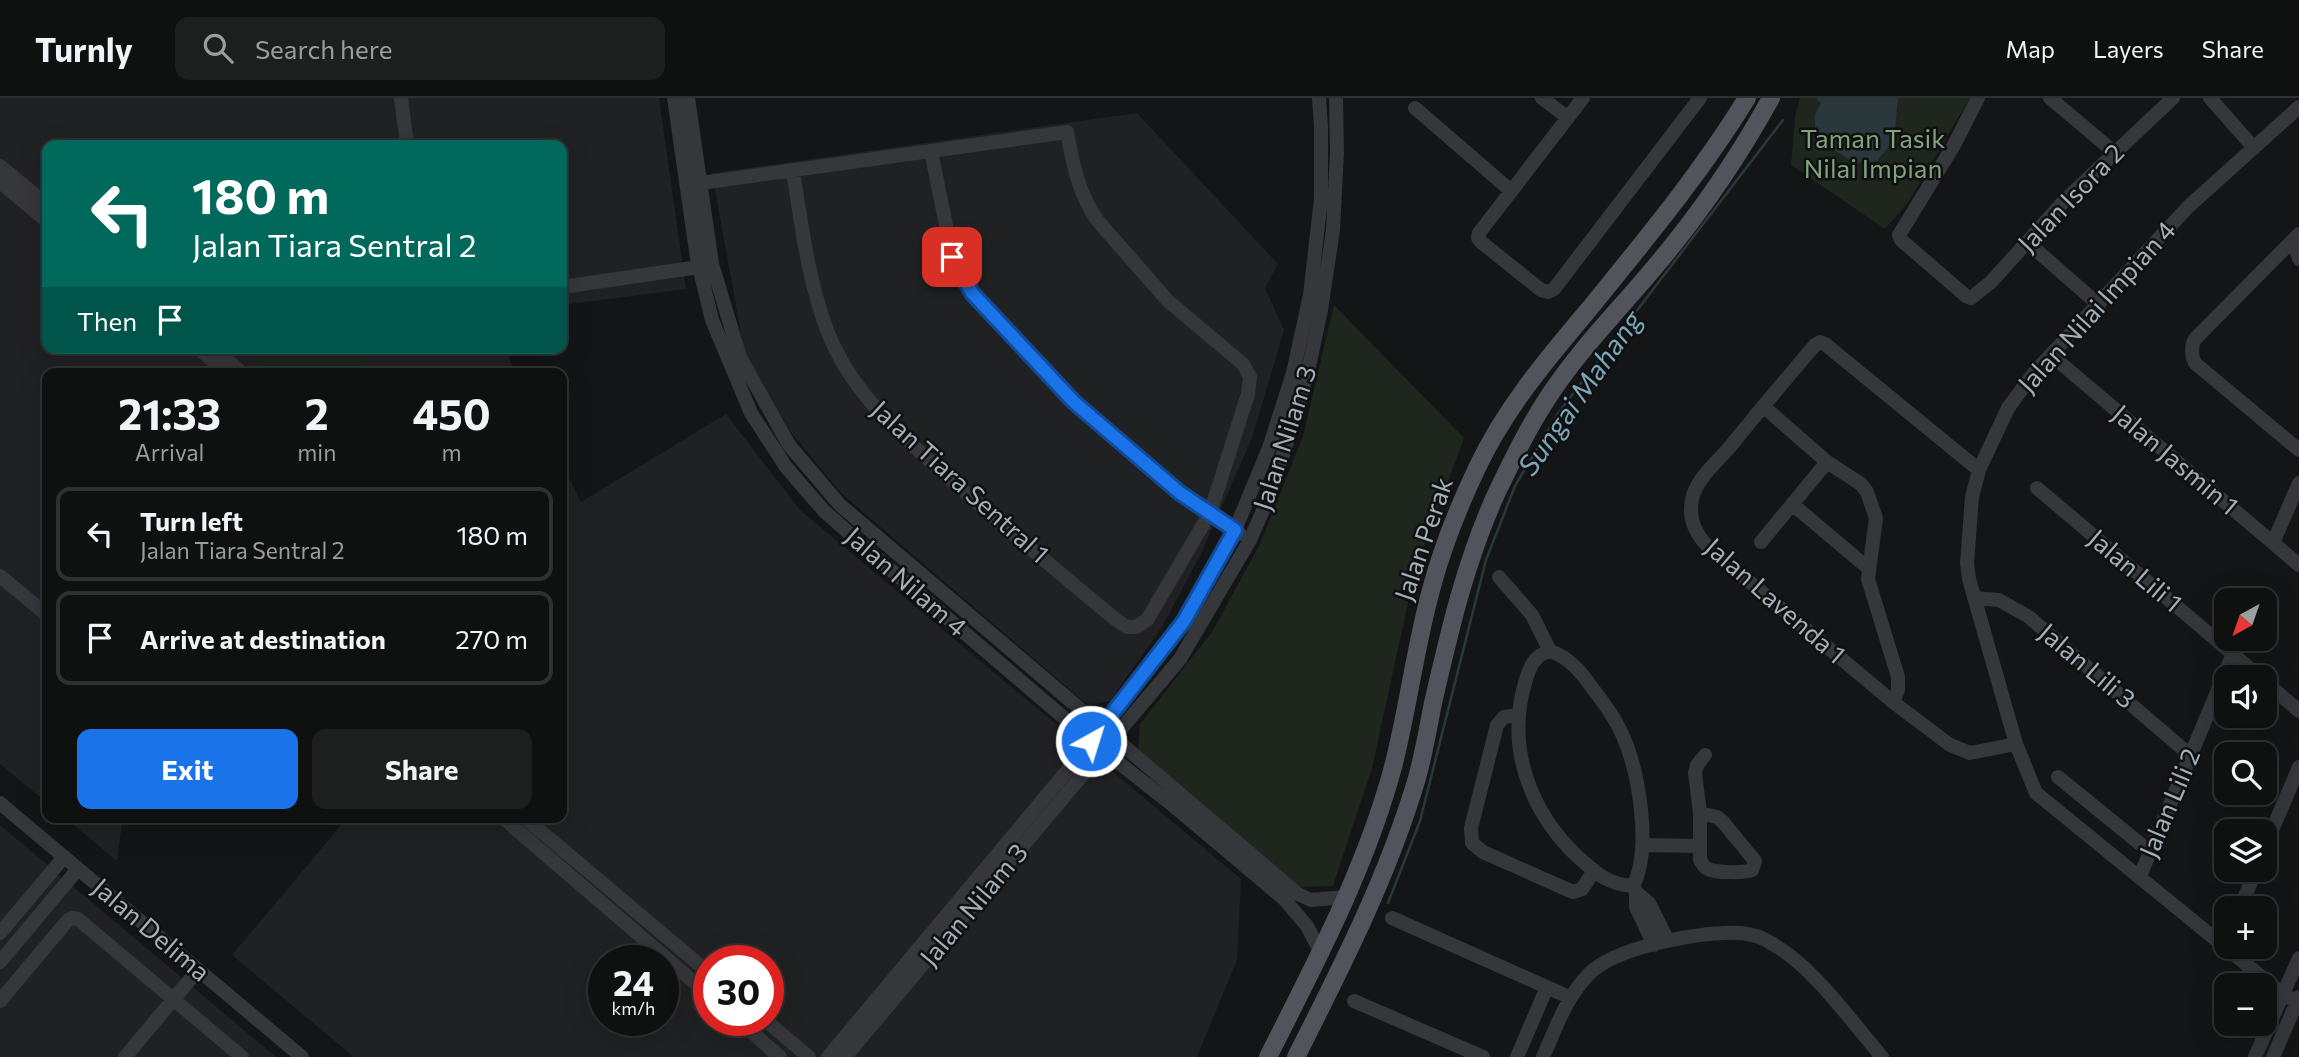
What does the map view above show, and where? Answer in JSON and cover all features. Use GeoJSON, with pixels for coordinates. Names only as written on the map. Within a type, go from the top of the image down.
{"type":"FeatureCollection","features":[{"type":"Feature","properties":{"kind":"main road","name":"Jalan Perak"},"geometry":{"type":"LineString","coordinates":[[1268,1057],[1345,897],[1375,824],[1393,766],[1430,591],[1449,531],[1482,458],[1529,383],[1688,184],[1746,98]]}},
{"type":"Feature","properties":{"kind":"main road","name":"Jalan Perak"},"geometry":{"type":"LineString","coordinates":[[1296,1057],[1346,958],[1400,833],[1418,774],[1457,598],[1471,552],[1526,432],[1548,397],[1656,266],[1711,193],[1771,98]]}},
{"type":"Feature","properties":{"kind":"street"},"geometry":{"type":"LineString","coordinates":[[401,98],[406,140]]}},
{"type":"Feature","properties":{"kind":"street","name":"Jalan Nilam 4"},"geometry":{"type":"LineString","coordinates":[[674,98],[699,267],[712,320],[751,413],[799,482],[824,511],[874,555],[1097,745],[1284,898],[1307,926],[1320,951]]}},
{"type":"Feature","properties":{"kind":"street","name":"Jalan Nilam 4"},"geometry":{"type":"LineString","coordinates":[[688,98],[712,264],[740,357],[789,445],[839,505],[1298,894],[1311,900],[1345,897]]}},
{"type":"Feature","properties":{"kind":"street","name":"Jalan Nilam 3"},"geometry":{"type":"LineString","coordinates":[[1107,734],[1184,621],[1235,530],[1269,448],[1293,373],[1310,295],[1321,199],[1322,139],[1319,98]]}},
{"type":"Feature","properties":{"kind":"street","name":"Jalan Nilam 3"},"geometry":{"type":"LineString","coordinates":[[828,1057],[1097,745],[1180,659],[1250,540],[1269,497],[1289,439],[1321,310],[1333,230],[1337,152],[1336,98]]}},
{"type":"Feature","properties":{"kind":"street"},"geometry":{"type":"LineString","coordinates":[[1542,98],[1568,118]]}},
{"type":"Feature","properties":{"kind":"street"},"geometry":{"type":"LineString","coordinates":[[1583,98],[1510,190],[1478,238],[1541,290],[1548,292],[1554,289],[1700,98]]}},
{"type":"Feature","properties":{"kind":"street","name":"Jalan Isora 2"},"geometry":{"type":"LineString","coordinates":[[1978,98],[1954,145],[1899,233],[1901,240],[1971,298],[1990,282],[2113,152],[2172,98]]}},
{"type":"Feature","properties":{"kind":"street"},"geometry":{"type":"LineString","coordinates":[[2050,98],[2113,152]]}},
{"type":"Feature","properties":{"kind":"street"},"geometry":{"type":"LineString","coordinates":[[2210,98],[2254,148]]}},
{"type":"Feature","properties":{"kind":"street","name":"Jalan Nilai Impian 4"},"geometry":{"type":"LineString","coordinates":[[2214,935],[2036,793],[2016,744],[1968,572],[1972,497],[1979,470],[2008,408],[2024,384],[2188,208],[2299,107]]}},
{"type":"Feature","properties":{"kind":"street"},"geometry":{"type":"LineString","coordinates":[[1415,108],[1510,190]]}},
{"type":"Feature","properties":{"kind":"street"},"geometry":{"type":"LineString","coordinates":[[701,183],[1068,132],[1080,190],[1097,220],[1168,301],[1243,364],[1250,377],[1248,394],[1210,513]]}},
{"type":"Feature","properties":{"kind":"street"},"geometry":{"type":"LineString","coordinates":[[931,151],[953,260],[972,293],[1074,402],[1180,493],[1250,540]]}},
{"type":"Feature","properties":{"kind":"street"},"geometry":{"type":"LineString","coordinates":[[0,166],[42,201]]}},
{"type":"Feature","properties":{"kind":"street","name":"Jalan Tiara Sentral 1"},"geometry":{"type":"LineString","coordinates":[[793,171],[799,213],[821,313],[839,356],[860,390],[890,425],[983,508],[1115,619],[1132,627],[1147,620],[1210,513]]}},
{"type":"Feature","properties":{"kind":"street"},"geometry":{"type":"LineString","coordinates":[[0,182],[42,217]]}},
{"type":"Feature","properties":{"kind":"street"},"geometry":{"type":"LineString","coordinates":[[2296,237],[2299,259]]}},
{"type":"Feature","properties":{"kind":"street"},"geometry":{"type":"LineString","coordinates":[[2296,237],[2194,340],[2193,358],[2196,364],[2299,450]]}},
{"type":"Feature","properties":{"kind":"street"},"geometry":{"type":"LineString","coordinates":[[2027,242],[2099,304]]}},
{"type":"Feature","properties":{"kind":"street"},"geometry":{"type":"LineString","coordinates":[[567,286],[699,267]]}},
{"type":"Feature","properties":{"kind":"street","name":"Jalan Lavenda 1"},"geometry":{"type":"LineString","coordinates":[[1979,470],[1823,342],[1815,345],[1696,488],[1691,510],[1695,530],[1709,548],[1893,702],[1938,736],[1961,751],[1979,752],[2016,744]]}},
{"type":"Feature","properties":{"kind":"street"},"geometry":{"type":"LineString","coordinates":[[205,354],[221,368]]}},
{"type":"Feature","properties":{"kind":"street"},"geometry":{"type":"LineString","coordinates":[[221,354],[237,368]]}},
{"type":"Feature","properties":{"kind":"street","name":"Jalan Jasmin 1"},"geometry":{"type":"LineString","coordinates":[[2051,355],[2299,565]]}},
{"type":"Feature","properties":{"kind":"street"},"geometry":{"type":"LineString","coordinates":[[1763,406],[1828,462],[1861,484],[1867,492],[1876,518],[1868,568],[1870,585],[1898,677],[1898,690],[1893,702]]}},
{"type":"Feature","properties":{"kind":"street"},"geometry":{"type":"LineString","coordinates":[[1761,542],[1828,462]]}},
{"type":"Feature","properties":{"kind":"street"},"geometry":{"type":"LineString","coordinates":[[2273,543],[2299,483]]}},
{"type":"Feature","properties":{"kind":"street","name":"Jalan Lili 1"},"geometry":{"type":"LineString","coordinates":[[2037,488],[2246,665]]}},
{"type":"Feature","properties":{"kind":"street"},"geometry":{"type":"LineString","coordinates":[[1792,504],[1868,568]]}},
{"type":"Feature","properties":{"kind":"street"},"geometry":{"type":"LineString","coordinates":[[0,576],[42,611]]}},
{"type":"Feature","properties":{"kind":"street"},"geometry":{"type":"LineString","coordinates":[[1499,577],[1532,615],[1550,651],[1564,657],[1588,682],[1623,735],[1633,767],[1641,811],[1643,845],[1635,889],[1636,904],[1643,920],[1661,943]]}},
{"type":"Feature","properties":{"kind":"street","name":"Jalan Lili 3"},"geometry":{"type":"LineString","coordinates":[[1974,598],[1999,600],[2029,617],[2190,755]]}},
{"type":"Feature","properties":{"kind":"street"},"geometry":{"type":"LineString","coordinates":[[1550,651],[1539,655],[1532,663],[1520,701],[1519,748],[1527,780],[1539,808],[1555,834],[1594,872],[1613,883],[1635,889],[1648,900],[1658,922],[1661,943]]}},
{"type":"Feature","properties":{"kind":"street","name":"Jalan Lili 2"},"geometry":{"type":"LineString","coordinates":[[2140,876],[2233,654]]}},
{"type":"Feature","properties":{"kind":"street"},"geometry":{"type":"LineString","coordinates":[[2277,692],[2299,711]]}},
{"type":"Feature","properties":{"kind":"street"},"geometry":{"type":"LineString","coordinates":[[1518,715],[1504,717],[1497,725],[1471,828],[1472,843],[1483,852],[1573,892],[1582,889],[1594,872]]}},
{"type":"Feature","properties":{"kind":"street","name":"Jalan Nilam 3"},"geometry":{"type":"LineString","coordinates":[[845,1057],[1097,745]]}},
{"type":"Feature","properties":{"kind":"street"},"geometry":{"type":"LineString","coordinates":[[1700,813],[1720,819],[1752,857],[1754,867],[1745,873],[1707,869],[1700,860],[1700,813],[1695,773],[1697,765],[1705,755]]}},
{"type":"Feature","properties":{"kind":"street"},"geometry":{"type":"LineString","coordinates":[[2277,819],[2299,767]]}},
{"type":"Feature","properties":{"kind":"street"},"geometry":{"type":"LineString","coordinates":[[2059,777],[2149,851]]}},
{"type":"Feature","properties":{"kind":"street","name":"Jalan Delima"},"geometry":{"type":"LineString","coordinates":[[0,803],[300,1056]]}},
{"type":"Feature","properties":{"kind":"street"},"geometry":{"type":"LineString","coordinates":[[509,823],[693,982]]}},
{"type":"Feature","properties":{"kind":"street"},"geometry":{"type":"LineString","coordinates":[[531,823],[693,960]]}},
{"type":"Feature","properties":{"kind":"street"},"geometry":{"type":"LineString","coordinates":[[1643,845],[1700,846]]}},
{"type":"Feature","properties":{"kind":"street"},"geometry":{"type":"LineString","coordinates":[[0,933],[64,857]]}},
{"type":"Feature","properties":{"kind":"street"},"geometry":{"type":"LineString","coordinates":[[0,962],[78,869]]}},
{"type":"Feature","properties":{"kind":"street"},"geometry":{"type":"LineString","coordinates":[[35,892],[68,920]]}},
{"type":"Feature","properties":{"kind":"street"},"geometry":{"type":"LineString","coordinates":[[1392,918],[1569,997]]}},
{"type":"Feature","properties":{"kind":"street"},"geometry":{"type":"LineString","coordinates":[[0,1001],[68,920],[78,919],[242,1057]]}},
{"type":"Feature","properties":{"kind":"street"},"geometry":{"type":"LineString","coordinates":[[1633,952],[1643,920]]}},
{"type":"Feature","properties":{"kind":"street"},"geometry":{"type":"LineString","coordinates":[[1658,922],[1691,937]]}},
{"type":"Feature","properties":{"kind":"street"},"geometry":{"type":"LineString","coordinates":[[1543,1057],[1569,997],[1597,967],[1661,943],[1691,937],[1742,933],[1762,938],[1781,949],[1811,975],[1882,1057]]}},
{"type":"Feature","properties":{"kind":"street"},"geometry":{"type":"LineString","coordinates":[[2273,1057],[2293,998],[2299,958]]}},
{"type":"Feature","properties":{"kind":"street","name":"Jalan Nilai Impian 4"},"geometry":{"type":"LineString","coordinates":[[2244,959],[2293,998]]}},
{"type":"Feature","properties":{"kind":"street"},"geometry":{"type":"LineString","coordinates":[[125,1057],[198,970]]}},
{"type":"Feature","properties":{"kind":"street"},"geometry":{"type":"LineString","coordinates":[[1517,1057],[1547,987]]}},
{"type":"Feature","properties":{"kind":"street"},"geometry":{"type":"LineString","coordinates":[[2255,1057],[2293,998]]}},
{"type":"Feature","properties":{"kind":"street"},"geometry":{"type":"LineString","coordinates":[[1354,1001],[1483,1057]]}},
{"type":"Feature","properties":{"kind":"street"},"geometry":{"type":"LineString","coordinates":[[756,1036],[780,1057]]}},
{"type":"Feature","properties":{"kind":"street"},"geometry":{"type":"LineString","coordinates":[[784,1036],[809,1057]]}},
{"type":"Feature","properties":{"kind":"shaded area"},"geometry":{"type":"Polygon","coordinates":[[[0,98],[659,98],[686,289],[567,304],[567,140],[42,140],[42,354],[507,354],[514,368],[42,368],[42,799],[0,764],[0,98]]]}},
{"type":"Feature","properties":{"kind":"shaded area"},"geometry":{"type":"Polygon","coordinates":[[[1818,98],[1898,98],[1894,140],[1877,161],[1855,163],[1826,145],[1815,132],[1815,114],[1821,103],[1818,98]]]}},
{"type":"Feature","properties":{"kind":"shaded area"},"geometry":{"type":"Polygon","coordinates":[[[1137,113],[1278,264],[1265,288],[1284,330],[1252,438],[1201,554],[1162,627],[1110,701],[1088,705],[841,493],[790,431],[744,350],[712,173],[1137,113]]]}},
{"type":"Feature","properties":{"kind":"shaded area"},"geometry":{"type":"Polygon","coordinates":[[[726,414],[800,510],[1241,879],[1237,960],[1197,1057],[354,1057],[232,955],[343,823],[567,823],[567,474],[581,502],[726,414]]]}},
{"type":"Feature","properties":{"kind":"shaded area"},"geometry":{"type":"Polygon","coordinates":[[[71,823],[122,823],[117,861],[71,823]]]}},
{"type":"Feature","properties":{"kind":"shaded area"},"geometry":{"type":"Polygon","coordinates":[[[0,825],[276,1057],[0,1057],[0,825]]]}},
{"type":"Feature","properties":{"kind":"green space","name":"Taman Tasik Nilai Impian"},"geometry":{"type":"Polygon","coordinates":[[[1800,98],[1970,98],[1907,204],[1885,229],[1791,165],[1795,117],[1800,98]]]}},
{"type":"Feature","properties":{"kind":"green space"},"geometry":{"type":"Polygon","coordinates":[[[1334,305],[1464,438],[1415,571],[1372,768],[1333,886],[1300,887],[1138,750],[1140,724],[1212,632],[1260,544],[1303,436],[1334,305]]]}},
{"type":"Feature","properties":{"kind":"green space"},"geometry":{"type":"Polygon","coordinates":[[[253,354],[371,354],[356,368],[268,368],[253,354]]]}},
{"type":"Feature","properties":{"kind":"waterway","name":"Sungai Mahang"},"geometry":{"type":"LineString","coordinates":[[1388,903],[1420,821],[1486,560],[1515,486],[1559,412],[1783,120]]}},
{"type":"Feature","properties":{"kind":"route"},"geometry":{"type":"LineString","coordinates":[[952,257],[972,293],[1074,402],[1180,493],[1235,530],[1184,621],[1091,741]]}}]}
